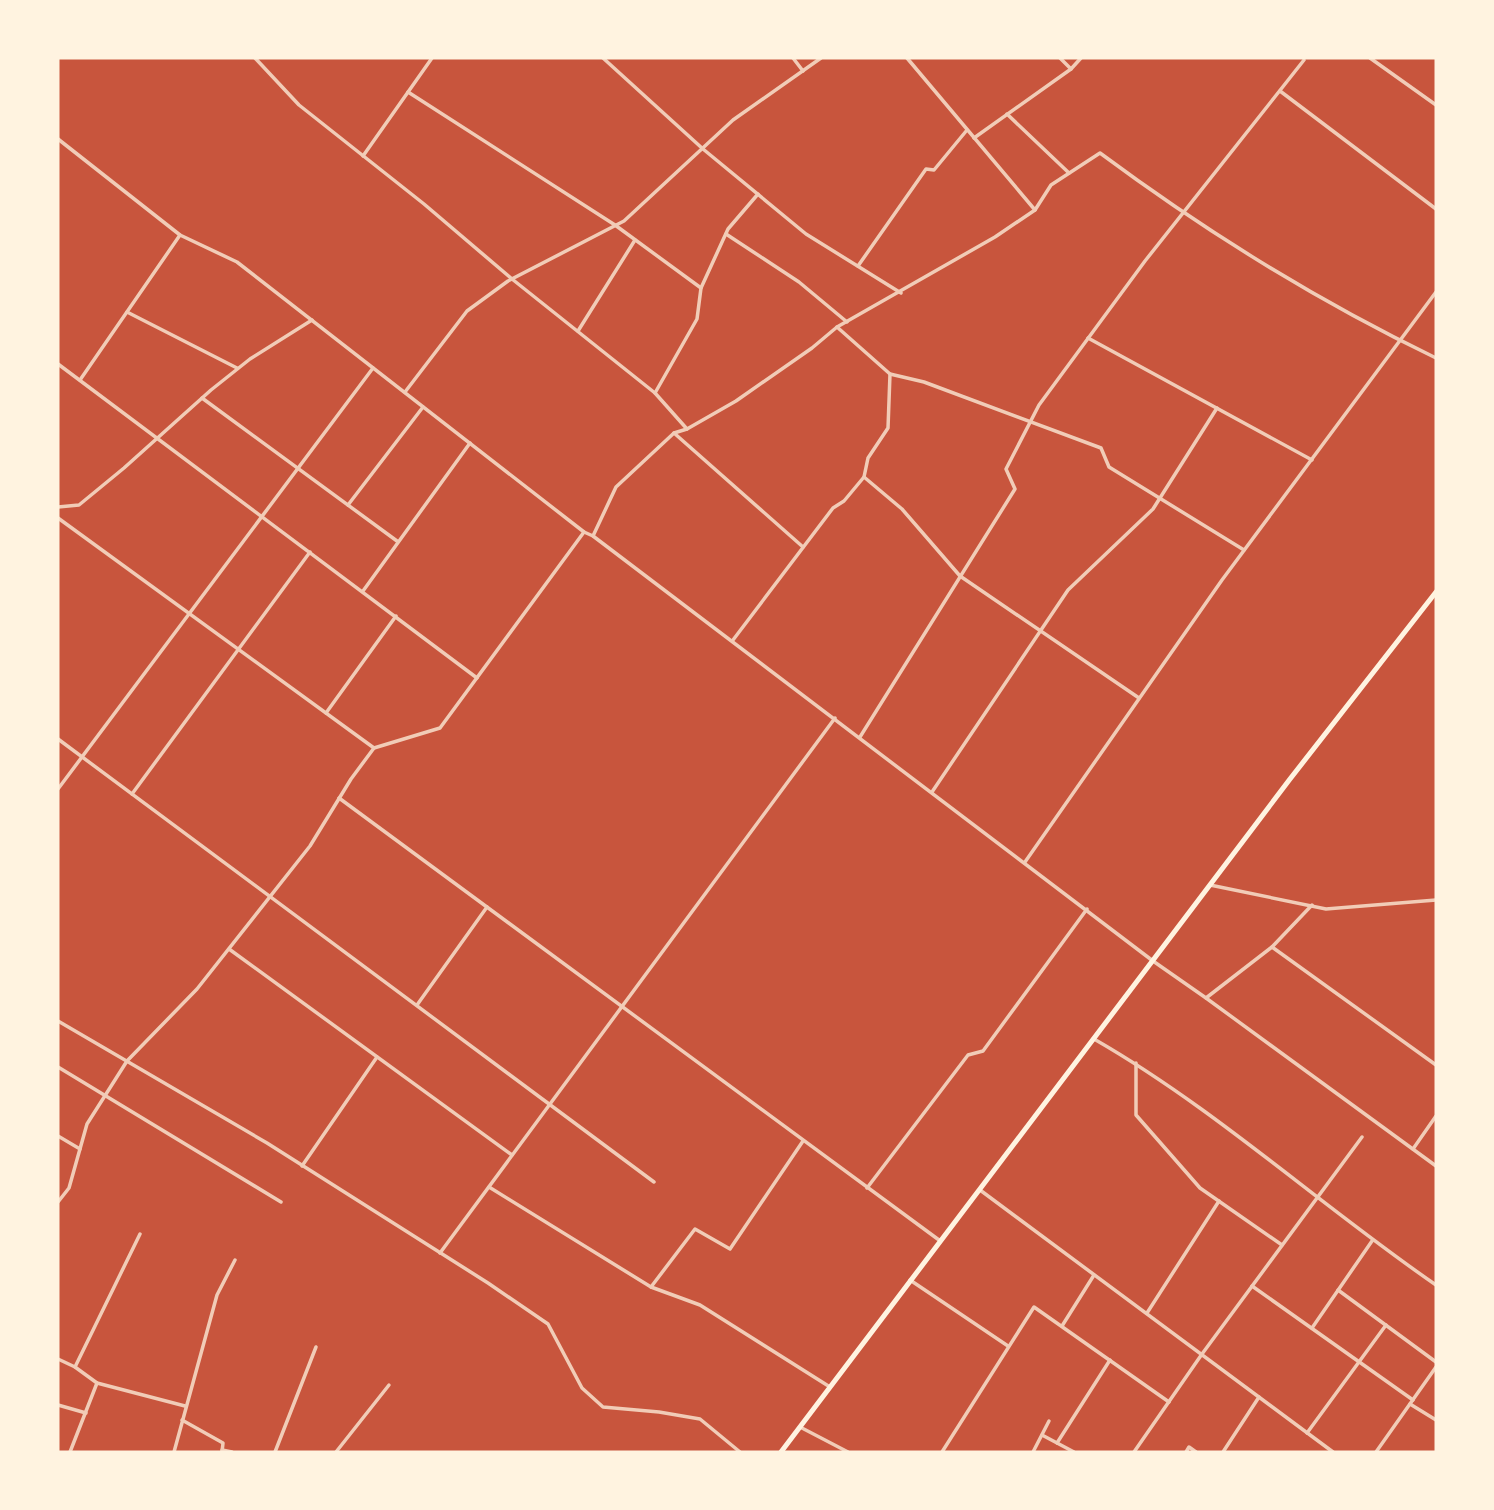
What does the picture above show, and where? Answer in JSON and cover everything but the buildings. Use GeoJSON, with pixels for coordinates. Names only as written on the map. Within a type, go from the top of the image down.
{"type":"FeatureCollection","features":[{"type":"Feature","properties":{"kind":"main road"},"geometry":{"type":"LineString","coordinates":[[781,1452],[939,1240],[1436,592]]}},
{"type":"Feature","properties":{"kind":"street"},"geometry":{"type":"LineString","coordinates":[[255,58],[299,105],[655,393],[687,429]]}},
{"type":"Feature","properties":{"kind":"street"},"geometry":{"type":"LineString","coordinates":[[363,156],[432,58]]}},
{"type":"Feature","properties":{"kind":"street"},"geometry":{"type":"LineString","coordinates":[[603,58],[702,149],[806,234],[901,293]]}},
{"type":"Feature","properties":{"kind":"street"},"geometry":{"type":"LineString","coordinates":[[793,58],[803,71]]}},
{"type":"Feature","properties":{"kind":"street"},"geometry":{"type":"LineString","coordinates":[[405,392],[467,310],[512,279],[624,221],[733,120],[821,58]]}},
{"type":"Feature","properties":{"kind":"street"},"geometry":{"type":"LineString","coordinates":[[907,58],[1035,211]]}},
{"type":"Feature","properties":{"kind":"street"},"geometry":{"type":"LineString","coordinates":[[1060,58],[1071,69]]}},
{"type":"Feature","properties":{"kind":"street"},"geometry":{"type":"LineString","coordinates":[[974,138],[1071,69],[1081,58]]}},
{"type":"Feature","properties":{"kind":"street"},"geometry":{"type":"LineString","coordinates":[[1370,58],[1436,104]]}},
{"type":"Feature","properties":{"kind":"street"},"geometry":{"type":"LineString","coordinates":[[860,737],[1015,489],[1006,469],[1039,405],[1144,261],[1304,60]]}},
{"type":"Feature","properties":{"kind":"street"},"geometry":{"type":"LineString","coordinates":[[1280,91],[1436,209]]}},
{"type":"Feature","properties":{"kind":"street"},"geometry":{"type":"LineString","coordinates":[[408,92],[615,225],[701,288]]}},
{"type":"Feature","properties":{"kind":"street"},"geometry":{"type":"LineString","coordinates":[[1007,114],[1069,173]]}},
{"type":"Feature","properties":{"kind":"street"},"geometry":{"type":"LineString","coordinates":[[858,266],[926,169],[934,170],[967,130]]}},
{"type":"Feature","properties":{"kind":"street"},"geometry":{"type":"LineString","coordinates":[[58,139],[180,235],[237,262],[584,531],[733,640],[1153,961],[1436,1166]]}},
{"type":"Feature","properties":{"kind":"street"},"geometry":{"type":"LineString","coordinates":[[593,536],[616,487],[674,433],[687,429],[736,401],[812,348],[837,327],[996,237],[1035,211],[1051,185],[1100,153],[1183,213],[1328,301],[1436,358]]}},
{"type":"Feature","properties":{"kind":"street"},"geometry":{"type":"LineString","coordinates":[[655,393],[697,319],[701,288],[726,234],[758,194]]}},
{"type":"Feature","properties":{"kind":"street"},"geometry":{"type":"LineString","coordinates":[[726,234],[799,282],[848,322]]}},
{"type":"Feature","properties":{"kind":"street"},"geometry":{"type":"LineString","coordinates":[[80,380],[180,235]]}},
{"type":"Feature","properties":{"kind":"street"},"geometry":{"type":"LineString","coordinates":[[578,331],[635,240]]}},
{"type":"Feature","properties":{"kind":"street"},"geometry":{"type":"LineString","coordinates":[[1025,862],[1245,550],[1436,292]]}},
{"type":"Feature","properties":{"kind":"street"},"geometry":{"type":"LineString","coordinates":[[127,312],[238,368]]}},
{"type":"Feature","properties":{"kind":"street"},"geometry":{"type":"LineString","coordinates":[[58,506],[79,505],[238,368],[312,320]]}},
{"type":"Feature","properties":{"kind":"street"},"geometry":{"type":"LineString","coordinates":[[837,327],[890,374],[924,382],[1101,448],[1109,467],[1245,550]]}},
{"type":"Feature","properties":{"kind":"street"},"geometry":{"type":"LineString","coordinates":[[1088,338],[1312,460]]}},
{"type":"Feature","properties":{"kind":"street"},"geometry":{"type":"LineString","coordinates":[[58,364],[477,678]]}},
{"type":"Feature","properties":{"kind":"street"},"geometry":{"type":"LineString","coordinates":[[58,789],[373,368]]}},
{"type":"Feature","properties":{"kind":"street"},"geometry":{"type":"LineString","coordinates":[[733,640],[833,508],[844,501],[864,477],[868,458],[888,428],[890,374]]}},
{"type":"Feature","properties":{"kind":"street"},"geometry":{"type":"LineString","coordinates":[[202,398],[397,541]]}},
{"type":"Feature","properties":{"kind":"street"},"geometry":{"type":"LineString","coordinates":[[348,505],[424,407]]}},
{"type":"Feature","properties":{"kind":"street"},"geometry":{"type":"LineString","coordinates":[[932,792],[1068,590],[1153,509],[1217,408]]}},
{"type":"Feature","properties":{"kind":"street"},"geometry":{"type":"LineString","coordinates":[[674,433],[803,547]]}},
{"type":"Feature","properties":{"kind":"street"},"geometry":{"type":"LineString","coordinates":[[363,591],[470,443]]}},
{"type":"Feature","properties":{"kind":"street"},"geometry":{"type":"LineString","coordinates":[[864,477],[902,509],[960,576],[1139,698]]}},
{"type":"Feature","properties":{"kind":"street"},"geometry":{"type":"LineString","coordinates":[[58,518],[374,748]]}},
{"type":"Feature","properties":{"kind":"street"},"geometry":{"type":"LineString","coordinates":[[58,1202],[69,1188],[87,1124],[127,1061],[197,989],[229,949],[310,846],[374,748],[440,728],[584,531]]}},
{"type":"Feature","properties":{"kind":"street"},"geometry":{"type":"LineString","coordinates":[[132,794],[310,552]]}},
{"type":"Feature","properties":{"kind":"street"},"geometry":{"type":"LineString","coordinates":[[326,713],[396,616]]}},
{"type":"Feature","properties":{"kind":"street"},"geometry":{"type":"LineString","coordinates":[[440,1253],[835,718]]}},
{"type":"Feature","properties":{"kind":"street"},"geometry":{"type":"LineString","coordinates":[[58,738],[654,1182]]}},
{"type":"Feature","properties":{"kind":"street"},"geometry":{"type":"LineString","coordinates":[[340,798],[939,1240]]}},
{"type":"Feature","properties":{"kind":"street"},"geometry":{"type":"LineString","coordinates":[[1210,885],[1326,909],[1436,900]]}},
{"type":"Feature","properties":{"kind":"street"},"geometry":{"type":"LineString","coordinates":[[1206,998],[1272,947],[1312,905]]}},
{"type":"Feature","properties":{"kind":"street"},"geometry":{"type":"LineString","coordinates":[[417,1005],[487,907]]}},
{"type":"Feature","properties":{"kind":"street"},"geometry":{"type":"LineString","coordinates":[[867,1188],[968,1055],[983,1051],[1087,909]]}},
{"type":"Feature","properties":{"kind":"street"},"geometry":{"type":"LineString","coordinates":[[1272,947],[1436,1065]]}},
{"type":"Feature","properties":{"kind":"street"},"geometry":{"type":"LineString","coordinates":[[229,949],[512,1155]]}},
{"type":"Feature","properties":{"kind":"street"},"geometry":{"type":"LineString","coordinates":[[58,1021],[302,1166],[548,1324],[582,1388],[603,1407],[700,1419],[740,1452]]}},
{"type":"Feature","properties":{"kind":"street"},"geometry":{"type":"LineString","coordinates":[[1094,1039],[1136,1063],[1318,1196],[1372,1241],[1436,1285]]}},
{"type":"Feature","properties":{"kind":"street"},"geometry":{"type":"LineString","coordinates":[[302,1166],[377,1057]]}},
{"type":"Feature","properties":{"kind":"street"},"geometry":{"type":"LineString","coordinates":[[1136,1063],[1136,1115],[1200,1188],[1282,1245]]}},
{"type":"Feature","properties":{"kind":"street"},"geometry":{"type":"LineString","coordinates":[[58,1067],[281,1202]]}},
{"type":"Feature","properties":{"kind":"street"},"geometry":{"type":"LineString","coordinates":[[1413,1149],[1436,1116]]}},
{"type":"Feature","properties":{"kind":"street"},"geometry":{"type":"LineString","coordinates":[[58,1136],[80,1149]]}},
{"type":"Feature","properties":{"kind":"street"},"geometry":{"type":"LineString","coordinates":[[1134,1452],[1202,1354],[1362,1137]]}},
{"type":"Feature","properties":{"kind":"street"},"geometry":{"type":"LineString","coordinates":[[651,1287],[695,1229],[730,1249],[803,1141]]}},
{"type":"Feature","properties":{"kind":"street"},"geometry":{"type":"LineString","coordinates":[[489,1187],[651,1287],[700,1305],[830,1387]]}},
{"type":"Feature","properties":{"kind":"street"},"geometry":{"type":"LineString","coordinates":[[979,1189],[1333,1452]]}},
{"type":"Feature","properties":{"kind":"street"},"geometry":{"type":"LineString","coordinates":[[1147,1313],[1219,1201]]}},
{"type":"Feature","properties":{"kind":"street"},"geometry":{"type":"LineString","coordinates":[[75,1367],[140,1234]]}},
{"type":"Feature","properties":{"kind":"street"},"geometry":{"type":"LineString","coordinates":[[1312,1328],[1372,1241]]}},
{"type":"Feature","properties":{"kind":"street"},"geometry":{"type":"LineString","coordinates":[[174,1452],[217,1295],[235,1259]]}},
{"type":"Feature","properties":{"kind":"street"},"geometry":{"type":"LineString","coordinates":[[1062,1326],[1094,1274]]}},
{"type":"Feature","properties":{"kind":"street"},"geometry":{"type":"LineString","coordinates":[[910,1280],[1008,1346]]}},
{"type":"Feature","properties":{"kind":"street"},"geometry":{"type":"LineString","coordinates":[[1252,1286],[1436,1420]]}},
{"type":"Feature","properties":{"kind":"street"},"geometry":{"type":"LineString","coordinates":[[1338,1290],[1436,1362]]}},
{"type":"Feature","properties":{"kind":"street"},"geometry":{"type":"LineString","coordinates":[[942,1452],[1034,1307],[1169,1402]]}},
{"type":"Feature","properties":{"kind":"street"},"geometry":{"type":"LineString","coordinates":[[1307,1433],[1386,1325]]}},
{"type":"Feature","properties":{"kind":"street"},"geometry":{"type":"LineString","coordinates":[[275,1452],[317,1347]]}},
{"type":"Feature","properties":{"kind":"street"},"geometry":{"type":"LineString","coordinates":[[58,1359],[97,1383],[186,1406]]}},
{"type":"Feature","properties":{"kind":"street"},"geometry":{"type":"LineString","coordinates":[[1057,1443],[1110,1360]]}},
{"type":"Feature","properties":{"kind":"street"},"geometry":{"type":"LineString","coordinates":[[1376,1452],[1436,1367]]}},
{"type":"Feature","properties":{"kind":"street"},"geometry":{"type":"LineString","coordinates":[[70,1452],[97,1383]]}},
{"type":"Feature","properties":{"kind":"street"},"geometry":{"type":"LineString","coordinates":[[336,1452],[389,1385]]}},
{"type":"Feature","properties":{"kind":"street"},"geometry":{"type":"LineString","coordinates":[[1223,1452],[1259,1397]]}},
{"type":"Feature","properties":{"kind":"street"},"geometry":{"type":"LineString","coordinates":[[58,1405],[86,1413]]}},
{"type":"Feature","properties":{"kind":"street"},"geometry":{"type":"LineString","coordinates":[[182,1420],[223,1443],[222,1451],[232,1452]]}},
{"type":"Feature","properties":{"kind":"street"},"geometry":{"type":"LineString","coordinates":[[1033,1452],[1049,1421]]}},
{"type":"Feature","properties":{"kind":"street"},"geometry":{"type":"LineString","coordinates":[[800,1427],[848,1452]]}},
{"type":"Feature","properties":{"kind":"street"},"geometry":{"type":"LineString","coordinates":[[1042,1435],[1074,1452]]}},
{"type":"Feature","properties":{"kind":"street"},"geometry":{"type":"LineString","coordinates":[[1186,1452],[1189,1447],[1196,1452]]}}]}
